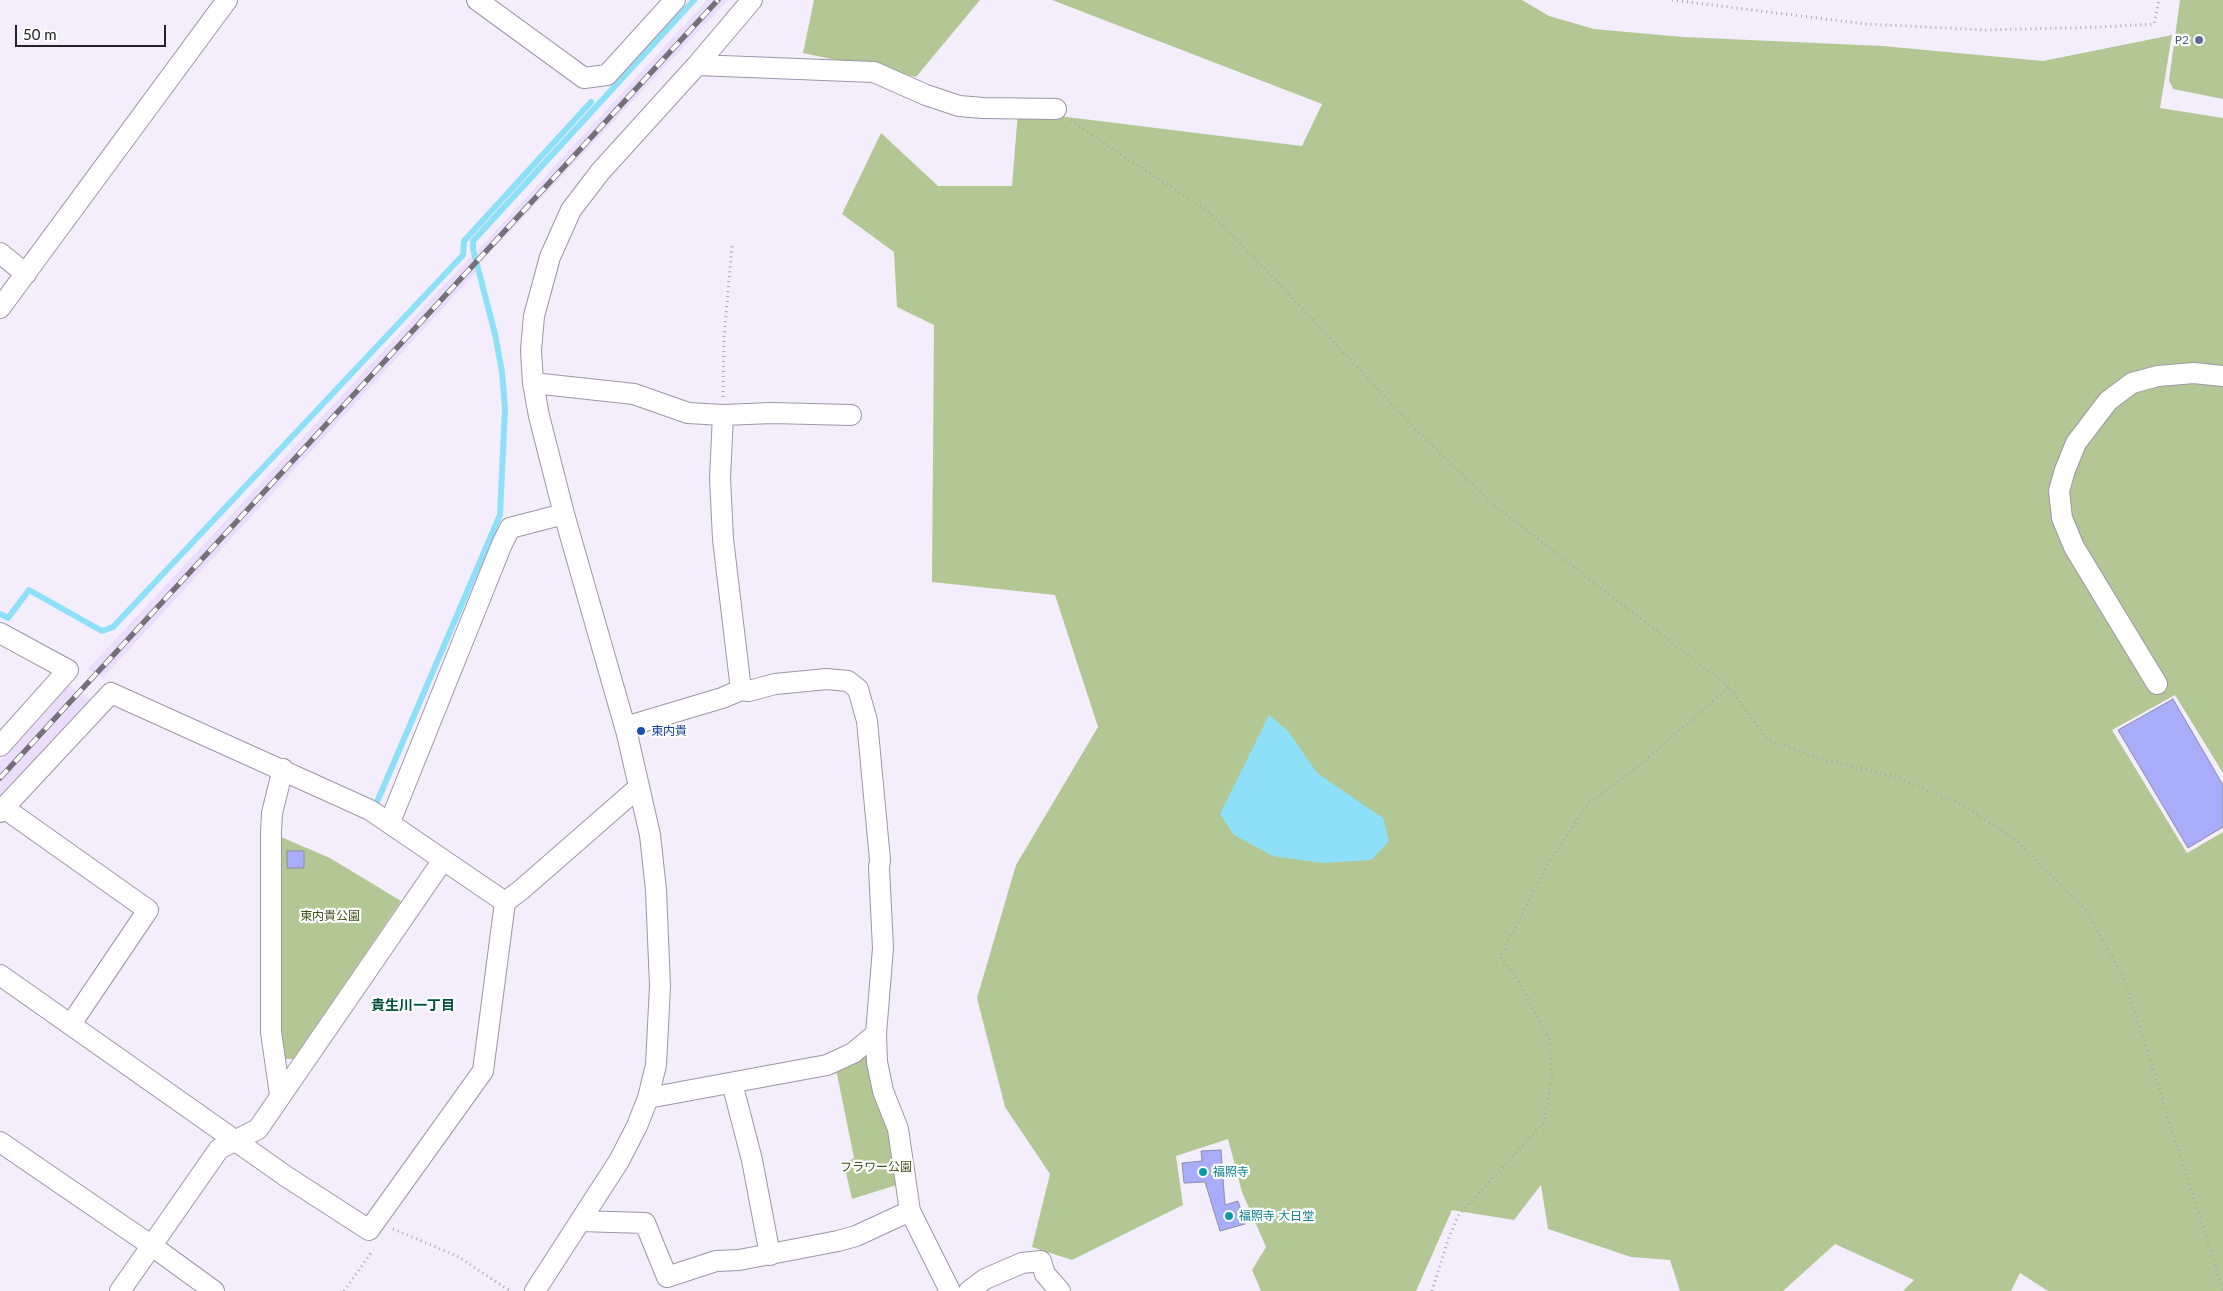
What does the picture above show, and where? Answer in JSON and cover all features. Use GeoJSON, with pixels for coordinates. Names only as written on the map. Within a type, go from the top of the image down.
{"type":"FeatureCollection","features":[{"type":"Feature","properties":{"kind":"street"},"geometry":{"type":"LineString","coordinates":[[0,308],[227,0]]}},
{"type":"Feature","properties":{"kind":"street"},"geometry":{"type":"LineString","coordinates":[[477,0],[584,78],[607,74],[675,0]]}},
{"type":"Feature","properties":{"kind":"street"},"geometry":{"type":"LineString","coordinates":[[535,1291],[619,1161],[637,1126],[648,1098],[656,1065],[659,1030],[659,943],[650,835],[625,727],[564,514],[532,383],[531,350],[534,316],[540,288],[560,231],[572,210],[600,172],[698,65],[752,0]]}},
{"type":"Feature","properties":{"kind":"street"},"geometry":{"type":"LineString","coordinates":[[698,65],[874,72],[926,95],[960,106],[1056,109]]}},
{"type":"Feature","properties":{"kind":"street"},"geometry":{"type":"LineString","coordinates":[[0,253],[26,274]]}},
{"type":"Feature","properties":{"kind":"street"},"geometry":{"type":"LineString","coordinates":[[2157,684],[2074,547],[2062,518],[2060,491],[2065,470],[2076,443],[2108,401],[2132,383],[2158,376],[2194,373],[2223,376]]}},
{"type":"Feature","properties":{"kind":"street"},"geometry":{"type":"LineString","coordinates":[[532,383],[634,394],[688,413],[723,415],[772,413],[851,415]]}},
{"type":"Feature","properties":{"kind":"street"},"geometry":{"type":"LineString","coordinates":[[723,415],[720,478],[723,539],[741,690]]}},
{"type":"Feature","properties":{"kind":"street"},"geometry":{"type":"LineString","coordinates":[[390,822],[510,528],[564,514]]}},
{"type":"Feature","properties":{"kind":"street"},"geometry":{"type":"LineString","coordinates":[[0,633],[68,670],[0,746]]}},
{"type":"Feature","properties":{"kind":"street"},"geometry":{"type":"LineString","coordinates":[[625,727],[722,698],[741,690],[749,691],[775,684],[827,679],[848,681],[858,689],[867,721],[880,860],[883,948],[876,1034],[877,1062],[884,1091],[898,1129],[910,1211],[950,1291]]}},
{"type":"Feature","properties":{"kind":"street"},"geometry":{"type":"LineString","coordinates":[[71,1024],[148,910],[2,810],[111,693],[283,769],[370,810],[505,902]]}},
{"type":"Feature","properties":{"kind":"street"},"geometry":{"type":"LineString","coordinates":[[280,1094],[270,1032],[271,832],[272,813],[283,769]]}},
{"type":"Feature","properties":{"kind":"street"},"geometry":{"type":"LineString","coordinates":[[0,975],[237,1140],[287,1178],[374,1224],[483,1071],[505,902],[522,890],[639,787]]}},
{"type":"Feature","properties":{"kind":"street"},"geometry":{"type":"LineString","coordinates":[[120,1291],[219,1149],[258,1130],[280,1094],[443,860]]}},
{"type":"Feature","properties":{"kind":"street"},"geometry":{"type":"LineString","coordinates":[[648,1098],[732,1084],[826,1065],[853,1053],[876,1034]]}},
{"type":"Feature","properties":{"kind":"street"},"geometry":{"type":"LineString","coordinates":[[732,1084],[752,1160],[770,1255]]}},
{"type":"Feature","properties":{"kind":"street"},"geometry":{"type":"LineString","coordinates":[[0,1142],[152,1246],[214,1291]]}},
{"type":"Feature","properties":{"kind":"street"},"geometry":{"type":"LineString","coordinates":[[580,1221],[645,1223],[667,1277],[716,1261],[739,1260],[770,1255],[838,1241],[856,1236],[910,1211]]}},
{"type":"Feature","properties":{"kind":"street"},"geometry":{"type":"LineString","coordinates":[[969,1291],[985,1279],[1022,1263],[1041,1261],[1044,1274],[1060,1291]]}},
{"type":"Feature","properties":{"kind":"path"},"geometry":{"type":"LineString","coordinates":[[1672,0],[1866,24],[1985,30],[2154,24],[2159,0]]}},
{"type":"Feature","properties":{"kind":"path"},"geometry":{"type":"LineString","coordinates":[[1056,109],[1110,148],[1207,210],[1269,272],[1415,429],[1494,505],[1729,687],[1767,739],[1820,758],[1897,777],[1965,806],[2016,840],[2086,910],[2124,978],[2223,1290]]}},
{"type":"Feature","properties":{"kind":"path"},"geometry":{"type":"LineString","coordinates":[[723,415],[724,338],[732,246]]}},
{"type":"Feature","properties":{"kind":"path"},"geometry":{"type":"LineString","coordinates":[[1432,1291],[1448,1236],[1458,1216],[1544,1122],[1552,1077],[1549,1039],[1515,975],[1500,957],[1550,860],[1589,802],[1641,764],[1729,687]]}},
{"type":"Feature","properties":{"kind":"path"},"geometry":{"type":"LineString","coordinates":[[344,1291],[377,1244],[374,1224],[394,1229],[456,1256],[510,1291]]}},
{"type":"Feature","properties":{"kind":"shaded area"},"geometry":{"type":"Polygon","coordinates":[[[707,0],[728,0],[482,261],[478,250],[707,0]]]}},
{"type":"Feature","properties":{"kind":"shaded area"},"geometry":{"type":"Polygon","coordinates":[[[471,256],[476,272],[103,678],[88,669],[471,256]]]}},
{"type":"Feature","properties":{"kind":"shaded area"},"geometry":{"type":"Polygon","coordinates":[[[69,685],[90,699],[0,796],[0,761],[69,685]]]}},
{"type":"Feature","properties":{"kind":"green space"},"geometry":{"type":"Polygon","coordinates":[[[814,0],[980,0],[916,77],[803,53],[814,0]]]}},
{"type":"Feature","properties":{"kind":"green space"},"geometry":{"type":"Polygon","coordinates":[[[1052,0],[1522,0],[1549,16],[1594,29],[1683,37],[1883,46],[2043,61],[2172,35],[2160,108],[2223,118],[2223,773],[2175,695],[2112,730],[2187,853],[2223,832],[2223,1291],[2048,1291],[2020,1273],[2011,1291],[1903,1291],[1914,1280],[1835,1244],[1783,1291],[1680,1291],[1670,1260],[1631,1257],[1548,1229],[1541,1185],[1514,1220],[1452,1210],[1416,1291],[1261,1291],[1252,1270],[1266,1247],[1242,1192],[1228,1139],[1176,1156],[1183,1205],[1072,1260],[1032,1247],[1050,1174],[1005,1107],[977,998],[1016,865],[1098,727],[1055,595],[932,582],[934,325],[897,307],[894,252],[842,214],[881,133],[938,186],[1012,186],[1018,111],[1302,146],[1322,104],[1052,0]]]}},
{"type":"Feature","properties":{"kind":"green space","name":"P2"},"geometry":{"type":"Polygon","coordinates":[[[2180,0],[2223,0],[2223,99],[2173,89],[2169,80],[2180,0]]]}},
{"type":"Feature","properties":{"kind":"green space","name":"東内貴公園"},"geometry":{"type":"Polygon","coordinates":[[[281,837],[330,858],[401,901],[293,1059],[283,1059],[278,1029],[281,837]]]}},
{"type":"Feature","properties":{"kind":"green space","name":"フラワー公園"},"geometry":{"type":"Polygon","coordinates":[[[867,1049],[903,1183],[852,1199],[844,1164],[854,1158],[836,1069],[867,1049]]]}},
{"type":"Feature","properties":{"kind":"water"},"geometry":{"type":"Polygon","coordinates":[[[1269,715],[1288,731],[1317,773],[1383,818],[1389,841],[1371,860],[1322,863],[1273,856],[1234,835],[1220,814],[1269,715]]]}},
{"type":"Feature","properties":{"kind":"building"},"geometry":{"type":"Polygon","coordinates":[[[2173,699],[2223,785],[2223,827],[2188,848],[2118,730],[2173,699]]]}},
{"type":"Feature","properties":{"kind":"building"},"geometry":{"type":"Polygon","coordinates":[[[287,851],[304,851],[304,868],[287,868],[287,851]]]}},
{"type":"Feature","properties":{"kind":"building"},"geometry":{"type":"Polygon","coordinates":[[[1221,1150],[1225,1205],[1238,1201],[1245,1224],[1220,1231],[1205,1182],[1184,1183],[1182,1163],[1202,1161],[1201,1151],[1221,1150]]]}},
{"type":"Feature","properties":{"kind":"waterway"},"geometry":{"type":"LineString","coordinates":[[377,802],[500,515],[505,408],[502,372],[495,334],[473,249],[473,241],[694,0]]}},
{"type":"Feature","properties":{"kind":"waterway"},"geometry":{"type":"LineString","coordinates":[[0,614],[8,618],[29,590],[102,631],[113,627],[463,255],[464,241],[591,102]]}},
{"type":"Feature","properties":{"kind":"railway"},"geometry":{"type":"LineString","coordinates":[[0,778],[718,0]]}},
{"type":"Feature","properties":{"kind":"place","name":"P2"},"geometry":{"type":"Point","coordinates":[2199,40]}},
{"type":"Feature","properties":{"kind":"place","name":"東内貴"},"geometry":{"type":"Point","coordinates":[641,731]}},
{"type":"Feature","properties":{"kind":"place","name":"福照寺"},"geometry":{"type":"Point","coordinates":[1203,1172]}},
{"type":"Feature","properties":{"kind":"place","name":"福照寺 大日堂"},"geometry":{"type":"Point","coordinates":[1229,1216]}},
{"type":"Feature","properties":{"kind":"district","name":"貴生川一丁目"},"geometry":{"type":"Point","coordinates":[413,1005]}}]}
